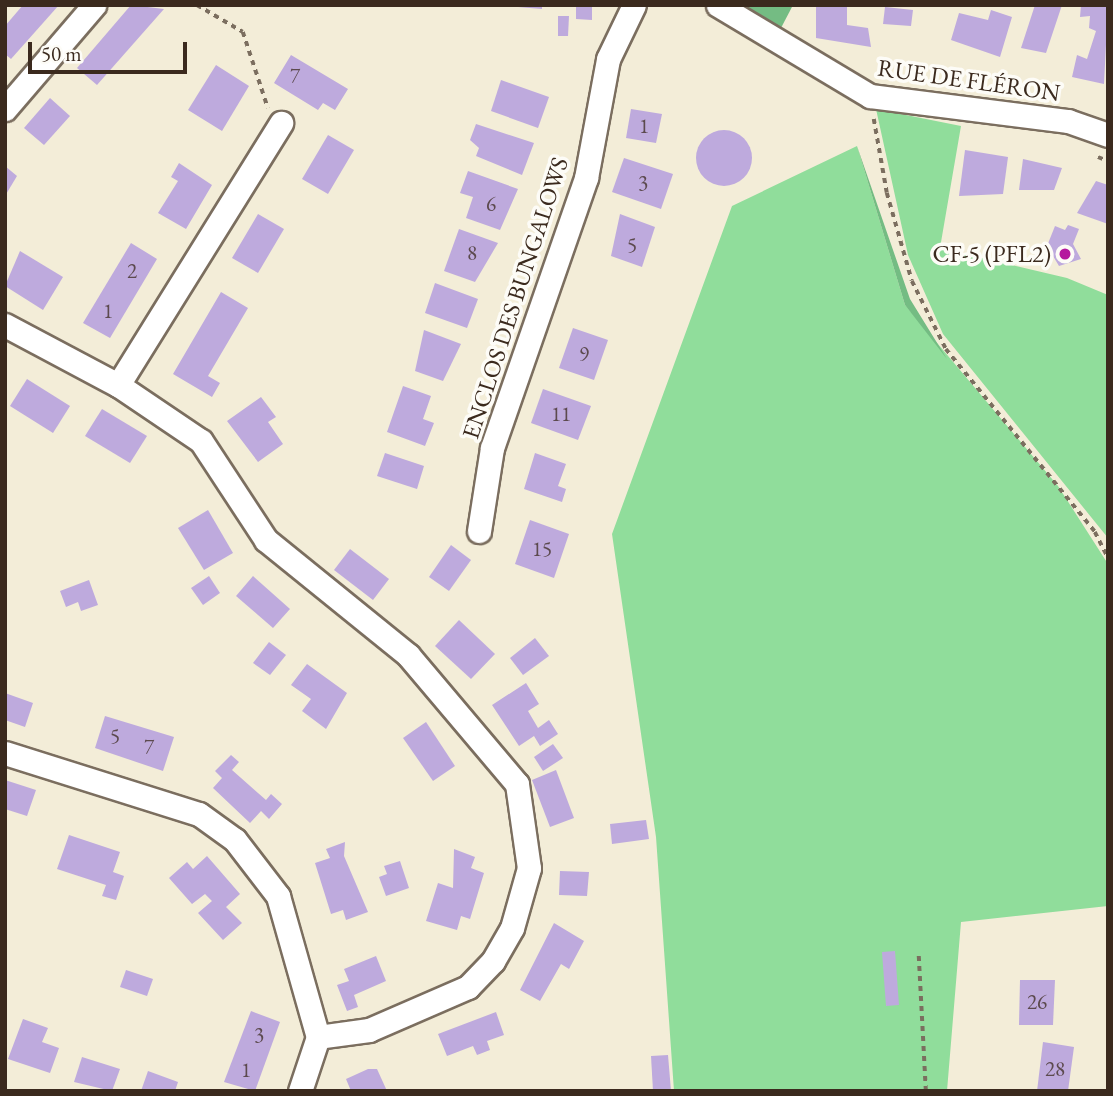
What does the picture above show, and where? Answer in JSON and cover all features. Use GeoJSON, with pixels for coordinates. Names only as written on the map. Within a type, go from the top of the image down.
{"type":"FeatureCollection","features":[{"type":"Feature","properties":{"kind":"street"},"geometry":{"type":"LineString","coordinates":[[5,109],[94,5]]}},
{"type":"Feature","properties":{"kind":"street","name":"ENCLOS DES BUNGALOWS"},"geometry":{"type":"LineString","coordinates":[[478,531],[492,448],[586,178],[608,59],[634,5]]}},
{"type":"Feature","properties":{"kind":"street","name":"RUE DE FLÉRON"},"geometry":{"type":"LineString","coordinates":[[718,5],[870,96],[1068,121],[1108,135]]}},
{"type":"Feature","properties":{"kind":"street"},"geometry":{"type":"LineString","coordinates":[[118,385],[281,123]]}},
{"type":"Feature","properties":{"kind":"street"},"geometry":{"type":"LineString","coordinates":[[5,325],[118,385],[201,441],[266,540],[408,655],[517,784],[529,868],[512,928],[493,961],[468,987],[444,998],[369,1030],[318,1037]]}},
{"type":"Feature","properties":{"kind":"street"},"geometry":{"type":"LineString","coordinates":[[5,752],[199,814],[234,840],[278,896],[318,1037],[300,1091]]}},
{"type":"Feature","properties":{"kind":"path"},"geometry":{"type":"LineString","coordinates":[[197,5],[243,32],[260,97],[281,123]]}},
{"type":"Feature","properties":{"kind":"path"},"geometry":{"type":"LineString","coordinates":[[870,96],[887,194],[912,281],[946,349],[1095,532],[1108,557]]}},
{"type":"Feature","properties":{"kind":"path"},"geometry":{"type":"LineString","coordinates":[[919,956],[926,1091]]}},
{"type":"Feature","properties":{"kind":"green space"},"geometry":{"type":"Polygon","coordinates":[[[744,5],[793,5],[781,28],[744,5]]]}},
{"type":"Feature","properties":{"kind":"green space"},"geometry":{"type":"Polygon","coordinates":[[[876,109],[961,126],[940,248],[1067,278],[1108,295],[1108,538],[943,334],[908,255],[876,109]]]}},
{"type":"Feature","properties":{"kind":"green space"},"geometry":{"type":"Polygon","coordinates":[[[857,146],[905,305],[1058,486],[1108,564],[1108,906],[961,922],[947,1091],[674,1091],[656,837],[612,534],[732,206],[857,146]]]}},
{"type":"Feature","properties":{"kind":"green space"},"geometry":{"type":"Polygon","coordinates":[[[857,146],[910,299],[947,359],[905,305],[857,146]]]}},
{"type":"Feature","properties":{"kind":"building"},"geometry":{"type":"Polygon","coordinates":[[[23,5],[59,5],[11,59],[5,54],[5,26],[23,5]]]}},
{"type":"Feature","properties":{"kind":"building"},"geometry":{"type":"Polygon","coordinates":[[[131,5],[164,9],[97,85],[77,68],[131,5]]]}},
{"type":"Feature","properties":{"kind":"building"},"geometry":{"type":"Polygon","coordinates":[[[542,5],[542,9],[518,7],[542,5]]]}},
{"type":"Feature","properties":{"kind":"building"},"geometry":{"type":"Polygon","coordinates":[[[576,5],[592,5],[592,20],[576,19],[576,5]]]}},
{"type":"Feature","properties":{"kind":"building"},"geometry":{"type":"Polygon","coordinates":[[[816,5],[847,5],[847,25],[868,28],[871,47],[816,38],[816,5]]]}},
{"type":"Feature","properties":{"kind":"building"},"geometry":{"type":"Polygon","coordinates":[[[1035,5],[1062,5],[1046,53],[1021,48],[1035,5]]]}},
{"type":"Feature","properties":{"kind":"building"},"geometry":{"type":"Polygon","coordinates":[[[1081,5],[1108,5],[1104,84],[1072,77],[1077,55],[1087,59],[1096,31],[1089,28],[1090,16],[1080,17],[1081,5]]]}},
{"type":"Feature","properties":{"kind":"building"},"geometry":{"type":"Polygon","coordinates":[[[885,7],[913,10],[911,26],[883,24],[885,7]]]}},
{"type":"Feature","properties":{"kind":"building"},"geometry":{"type":"Polygon","coordinates":[[[991,10],[1012,17],[1000,57],[951,40],[959,13],[988,20],[991,10]]]}},
{"type":"Feature","properties":{"kind":"building"},"geometry":{"type":"Polygon","coordinates":[[[558,16],[569,16],[568,36],[558,36],[558,16]]]}},
{"type":"Feature","properties":{"kind":"building"},"geometry":{"type":"Polygon","coordinates":[[[291,55],[348,89],[335,110],[323,103],[318,110],[274,83],[291,55]]]}},
{"type":"Feature","properties":{"kind":"building"},"geometry":{"type":"Polygon","coordinates":[[[216,65],[249,86],[222,131],[188,110],[216,65]]]}},
{"type":"Feature","properties":{"kind":"building"},"geometry":{"type":"Polygon","coordinates":[[[501,80],[549,97],[538,128],[491,111],[501,80]]]}},
{"type":"Feature","properties":{"kind":"building"},"geometry":{"type":"Polygon","coordinates":[[[50,98],[70,116],[44,145],[24,128],[50,98]]]}},
{"type":"Feature","properties":{"kind":"building"},"geometry":{"type":"Polygon","coordinates":[[[631,109],[662,114],[656,143],[626,138],[631,109]]]}},
{"type":"Feature","properties":{"kind":"building"},"geometry":{"type":"Polygon","coordinates":[[[476,124],[534,143],[522,175],[476,156],[479,148],[470,140],[476,124]]]}},
{"type":"Feature","properties":{"kind":"building"},"geometry":{"type":"Polygon","coordinates":[[[719,130],[729,130],[744,138],[750,147],[750,169],[744,178],[729,186],[719,186],[701,174],[696,163],[696,153],[708,135],[719,130]]]}},
{"type":"Feature","properties":{"kind":"building"},"geometry":{"type":"Polygon","coordinates":[[[328,135],[354,150],[328,194],[302,179],[328,135]]]}},
{"type":"Feature","properties":{"kind":"building"},"geometry":{"type":"Polygon","coordinates":[[[965,150],[1008,157],[1003,194],[959,196],[965,150]]]}},
{"type":"Feature","properties":{"kind":"building"},"geometry":{"type":"Polygon","coordinates":[[[624,158],[673,174],[661,209],[612,192],[624,158]]]}},
{"type":"Feature","properties":{"kind":"building"},"geometry":{"type":"Polygon","coordinates":[[[1023,159],[1062,168],[1054,190],[1019,190],[1023,159]]]}},
{"type":"Feature","properties":{"kind":"building"},"geometry":{"type":"Polygon","coordinates":[[[179,163],[212,185],[186,229],[158,213],[178,181],[171,177],[179,163]]]}},
{"type":"Feature","properties":{"kind":"building"},"geometry":{"type":"Polygon","coordinates":[[[5,166],[17,176],[5,196],[5,166]]]}},
{"type":"Feature","properties":{"kind":"building"},"geometry":{"type":"Polygon","coordinates":[[[468,171],[518,189],[500,230],[466,218],[473,197],[460,193],[468,171]]]}},
{"type":"Feature","properties":{"kind":"building"},"geometry":{"type":"Polygon","coordinates":[[[1096,181],[1108,185],[1108,224],[1077,213],[1096,181]]]}},
{"type":"Feature","properties":{"kind":"building"},"geometry":{"type":"Polygon","coordinates":[[[258,214],[284,229],[258,273],[232,258],[258,214]]]}},
{"type":"Feature","properties":{"kind":"building"},"geometry":{"type":"Polygon","coordinates":[[[620,214],[655,227],[642,267],[611,256],[620,214]]]}},
{"type":"Feature","properties":{"kind":"building","name":"CF-5 (PFL2)"},"geometry":{"type":"Polygon","coordinates":[[[1068,225],[1079,229],[1073,244],[1081,259],[1059,266],[1047,246],[1055,226],[1065,230],[1068,225]]]}},
{"type":"Feature","properties":{"kind":"building"},"geometry":{"type":"Polygon","coordinates":[[[459,229],[498,243],[475,282],[444,271],[459,229]]]}},
{"type":"Feature","properties":{"kind":"building"},"geometry":{"type":"Polygon","coordinates":[[[131,243],[157,259],[110,338],[83,323],[131,243]]]}},
{"type":"Feature","properties":{"kind":"building"},"geometry":{"type":"Polygon","coordinates":[[[20,251],[63,277],[43,310],[5,286],[20,251]]]}},
{"type":"Feature","properties":{"kind":"building"},"geometry":{"type":"Polygon","coordinates":[[[435,283],[478,299],[467,328],[425,313],[435,283]]]}},
{"type":"Feature","properties":{"kind":"building"},"geometry":{"type":"Polygon","coordinates":[[[221,292],[248,308],[208,376],[220,383],[212,397],[173,374],[221,292]]]}},
{"type":"Feature","properties":{"kind":"building"},"geometry":{"type":"Polygon","coordinates":[[[573,328],[608,340],[594,380],[559,368],[573,328]]]}},
{"type":"Feature","properties":{"kind":"building"},"geometry":{"type":"Polygon","coordinates":[[[424,330],[461,344],[443,381],[415,371],[424,330]]]}},
{"type":"Feature","properties":{"kind":"building"},"geometry":{"type":"Polygon","coordinates":[[[27,379],[70,406],[53,433],[10,406],[27,379]]]}},
{"type":"Feature","properties":{"kind":"building"},"geometry":{"type":"Polygon","coordinates":[[[403,386],[431,396],[423,419],[434,423],[425,446],[387,432],[403,386]]]}},
{"type":"Feature","properties":{"kind":"building"},"geometry":{"type":"Polygon","coordinates":[[[543,389],[591,406],[578,440],[531,423],[543,389]]]}},
{"type":"Feature","properties":{"kind":"building"},"geometry":{"type":"Polygon","coordinates":[[[261,397],[276,417],[268,422],[283,444],[258,462],[227,421],[261,397]]]}},
{"type":"Feature","properties":{"kind":"building"},"geometry":{"type":"Polygon","coordinates":[[[102,409],[147,436],[130,463],[85,436],[102,409]]]}},
{"type":"Feature","properties":{"kind":"building"},"geometry":{"type":"Polygon","coordinates":[[[385,453],[424,466],[417,489],[377,476],[385,453]]]}},
{"type":"Feature","properties":{"kind":"building"},"geometry":{"type":"Polygon","coordinates":[[[535,453],[566,464],[558,486],[566,489],[562,502],[524,489],[535,453]]]}},
{"type":"Feature","properties":{"kind":"building"},"geometry":{"type":"Polygon","coordinates":[[[208,510],[233,553],[204,570],[178,528],[208,510]]]}},
{"type":"Feature","properties":{"kind":"building"},"geometry":{"type":"Polygon","coordinates":[[[530,520],[569,534],[554,578],[515,564],[530,520]]]}},
{"type":"Feature","properties":{"kind":"building"},"geometry":{"type":"Polygon","coordinates":[[[451,545],[471,560],[449,591],[429,577],[451,545]]]}},
{"type":"Feature","properties":{"kind":"building"},"geometry":{"type":"Polygon","coordinates":[[[350,549],[389,579],[373,600],[334,570],[350,549]]]}},
{"type":"Feature","properties":{"kind":"building"},"geometry":{"type":"Polygon","coordinates":[[[209,576],[220,593],[203,605],[191,588],[209,576]]]}},
{"type":"Feature","properties":{"kind":"building"},"geometry":{"type":"Polygon","coordinates":[[[253,576],[290,609],[273,628],[236,596],[253,576]]]}},
{"type":"Feature","properties":{"kind":"building"},"geometry":{"type":"Polygon","coordinates":[[[89,580],[98,605],[81,611],[78,602],[66,607],[60,591],[89,580]]]}},
{"type":"Feature","properties":{"kind":"building"},"geometry":{"type":"Polygon","coordinates":[[[459,620],[495,654],[471,679],[435,646],[459,620]]]}},
{"type":"Feature","properties":{"kind":"building"},"geometry":{"type":"Polygon","coordinates":[[[535,638],[549,656],[523,675],[510,658],[535,638]]]}},
{"type":"Feature","properties":{"kind":"building"},"geometry":{"type":"Polygon","coordinates":[[[269,642],[286,655],[270,675],[253,663],[269,642]]]}},
{"type":"Feature","properties":{"kind":"building"},"geometry":{"type":"Polygon","coordinates":[[[307,664],[347,693],[326,729],[302,711],[311,699],[291,685],[307,664]]]}},
{"type":"Feature","properties":{"kind":"building"},"geometry":{"type":"Polygon","coordinates":[[[526,683],[539,704],[528,711],[538,728],[549,720],[558,734],[540,746],[534,736],[519,746],[492,705],[526,683]]]}},
{"type":"Feature","properties":{"kind":"building"},"geometry":{"type":"Polygon","coordinates":[[[5,693],[33,703],[25,727],[5,720],[5,693]]]}},
{"type":"Feature","properties":{"kind":"building"},"geometry":{"type":"Polygon","coordinates":[[[105,716],[174,737],[163,771],[95,748],[105,716]]]}},
{"type":"Feature","properties":{"kind":"building"},"geometry":{"type":"Polygon","coordinates":[[[426,722],[455,766],[433,781],[403,738],[426,722]]]}},
{"type":"Feature","properties":{"kind":"building"},"geometry":{"type":"Polygon","coordinates":[[[553,744],[563,758],[543,771],[534,757],[553,744]]]}},
{"type":"Feature","properties":{"kind":"building"},"geometry":{"type":"Polygon","coordinates":[[[231,755],[239,762],[232,770],[266,800],[271,794],[282,804],[269,819],[261,811],[250,823],[213,788],[222,778],[215,771],[231,755]]]}},
{"type":"Feature","properties":{"kind":"building"},"geometry":{"type":"Polygon","coordinates":[[[556,770],[574,818],[550,827],[532,780],[556,770]]]}},
{"type":"Feature","properties":{"kind":"building"},"geometry":{"type":"Polygon","coordinates":[[[5,780],[36,790],[27,816],[5,809],[5,780]]]}},
{"type":"Feature","properties":{"kind":"building"},"geometry":{"type":"Polygon","coordinates":[[[646,820],[649,839],[612,844],[610,824],[646,820]]]}},
{"type":"Feature","properties":{"kind":"building"},"geometry":{"type":"Polygon","coordinates":[[[69,835],[120,852],[113,872],[124,876],[116,900],[102,896],[106,885],[57,869],[69,835]]]}},
{"type":"Feature","properties":{"kind":"building"},"geometry":{"type":"Polygon","coordinates":[[[345,842],[344,856],[368,912],[346,920],[343,910],[331,914],[315,863],[330,858],[326,849],[345,842]]]}},
{"type":"Feature","properties":{"kind":"building"},"geometry":{"type":"Polygon","coordinates":[[[454,849],[475,857],[471,868],[484,873],[470,919],[461,916],[457,930],[426,921],[438,883],[453,888],[454,849]]]}},
{"type":"Feature","properties":{"kind":"building"},"geometry":{"type":"Polygon","coordinates":[[[207,856],[240,894],[226,907],[242,923],[223,940],[198,913],[212,901],[205,894],[192,904],[169,878],[187,862],[193,869],[207,856]]]}},
{"type":"Feature","properties":{"kind":"building"},"geometry":{"type":"Polygon","coordinates":[[[400,861],[409,888],[386,896],[379,877],[387,874],[384,866],[400,861]]]}},
{"type":"Feature","properties":{"kind":"building"},"geometry":{"type":"Polygon","coordinates":[[[560,871],[589,872],[587,896],[559,895],[560,871]]]}},
{"type":"Feature","properties":{"kind":"building"},"geometry":{"type":"Polygon","coordinates":[[[554,923],[584,941],[569,969],[561,964],[540,1001],[520,990],[554,923]]]}},
{"type":"Feature","properties":{"kind":"building"},"geometry":{"type":"Polygon","coordinates":[[[895,951],[899,1005],[886,1006],[882,952],[895,951]]]}},
{"type":"Feature","properties":{"kind":"building"},"geometry":{"type":"Polygon","coordinates":[[[376,956],[386,981],[354,995],[358,1007],[347,1011],[337,985],[349,981],[344,969],[376,956]]]}},
{"type":"Feature","properties":{"kind":"building"},"geometry":{"type":"Polygon","coordinates":[[[126,970],[153,979],[147,996],[120,987],[126,970]]]}},
{"type":"Feature","properties":{"kind":"building"},"geometry":{"type":"Polygon","coordinates":[[[1020,980],[1055,980],[1053,1025],[1019,1025],[1020,980]]]}},
{"type":"Feature","properties":{"kind":"building"},"geometry":{"type":"Polygon","coordinates":[[[251,1011],[280,1022],[255,1091],[224,1082],[251,1011]]]}},
{"type":"Feature","properties":{"kind":"building"},"geometry":{"type":"Polygon","coordinates":[[[496,1012],[504,1035],[487,1041],[490,1050],[477,1055],[473,1046],[447,1056],[438,1034],[496,1012]]]}},
{"type":"Feature","properties":{"kind":"building"},"geometry":{"type":"Polygon","coordinates":[[[23,1019],[48,1028],[42,1042],[59,1048],[50,1073],[8,1059],[23,1019]]]}},
{"type":"Feature","properties":{"kind":"building"},"geometry":{"type":"Polygon","coordinates":[[[1043,1042],[1074,1047],[1068,1091],[1037,1091],[1043,1042]]]}},
{"type":"Feature","properties":{"kind":"building"},"geometry":{"type":"Polygon","coordinates":[[[668,1055],[671,1091],[653,1091],[651,1056],[668,1055]]]}},
{"type":"Feature","properties":{"kind":"building"},"geometry":{"type":"Polygon","coordinates":[[[82,1057],[120,1069],[112,1091],[74,1082],[82,1057]]]}},
{"type":"Feature","properties":{"kind":"building"},"geometry":{"type":"Polygon","coordinates":[[[368,1069],[377,1069],[387,1091],[351,1091],[346,1079],[368,1069]]]}},
{"type":"Feature","properties":{"kind":"building"},"geometry":{"type":"Polygon","coordinates":[[[148,1071],[178,1082],[175,1091],[141,1091],[148,1071]]]}},
{"type":"Feature","properties":{"kind":"place","name":"CF-5 (PFL2)"},"geometry":{"type":"Point","coordinates":[1065,254]}}]}
